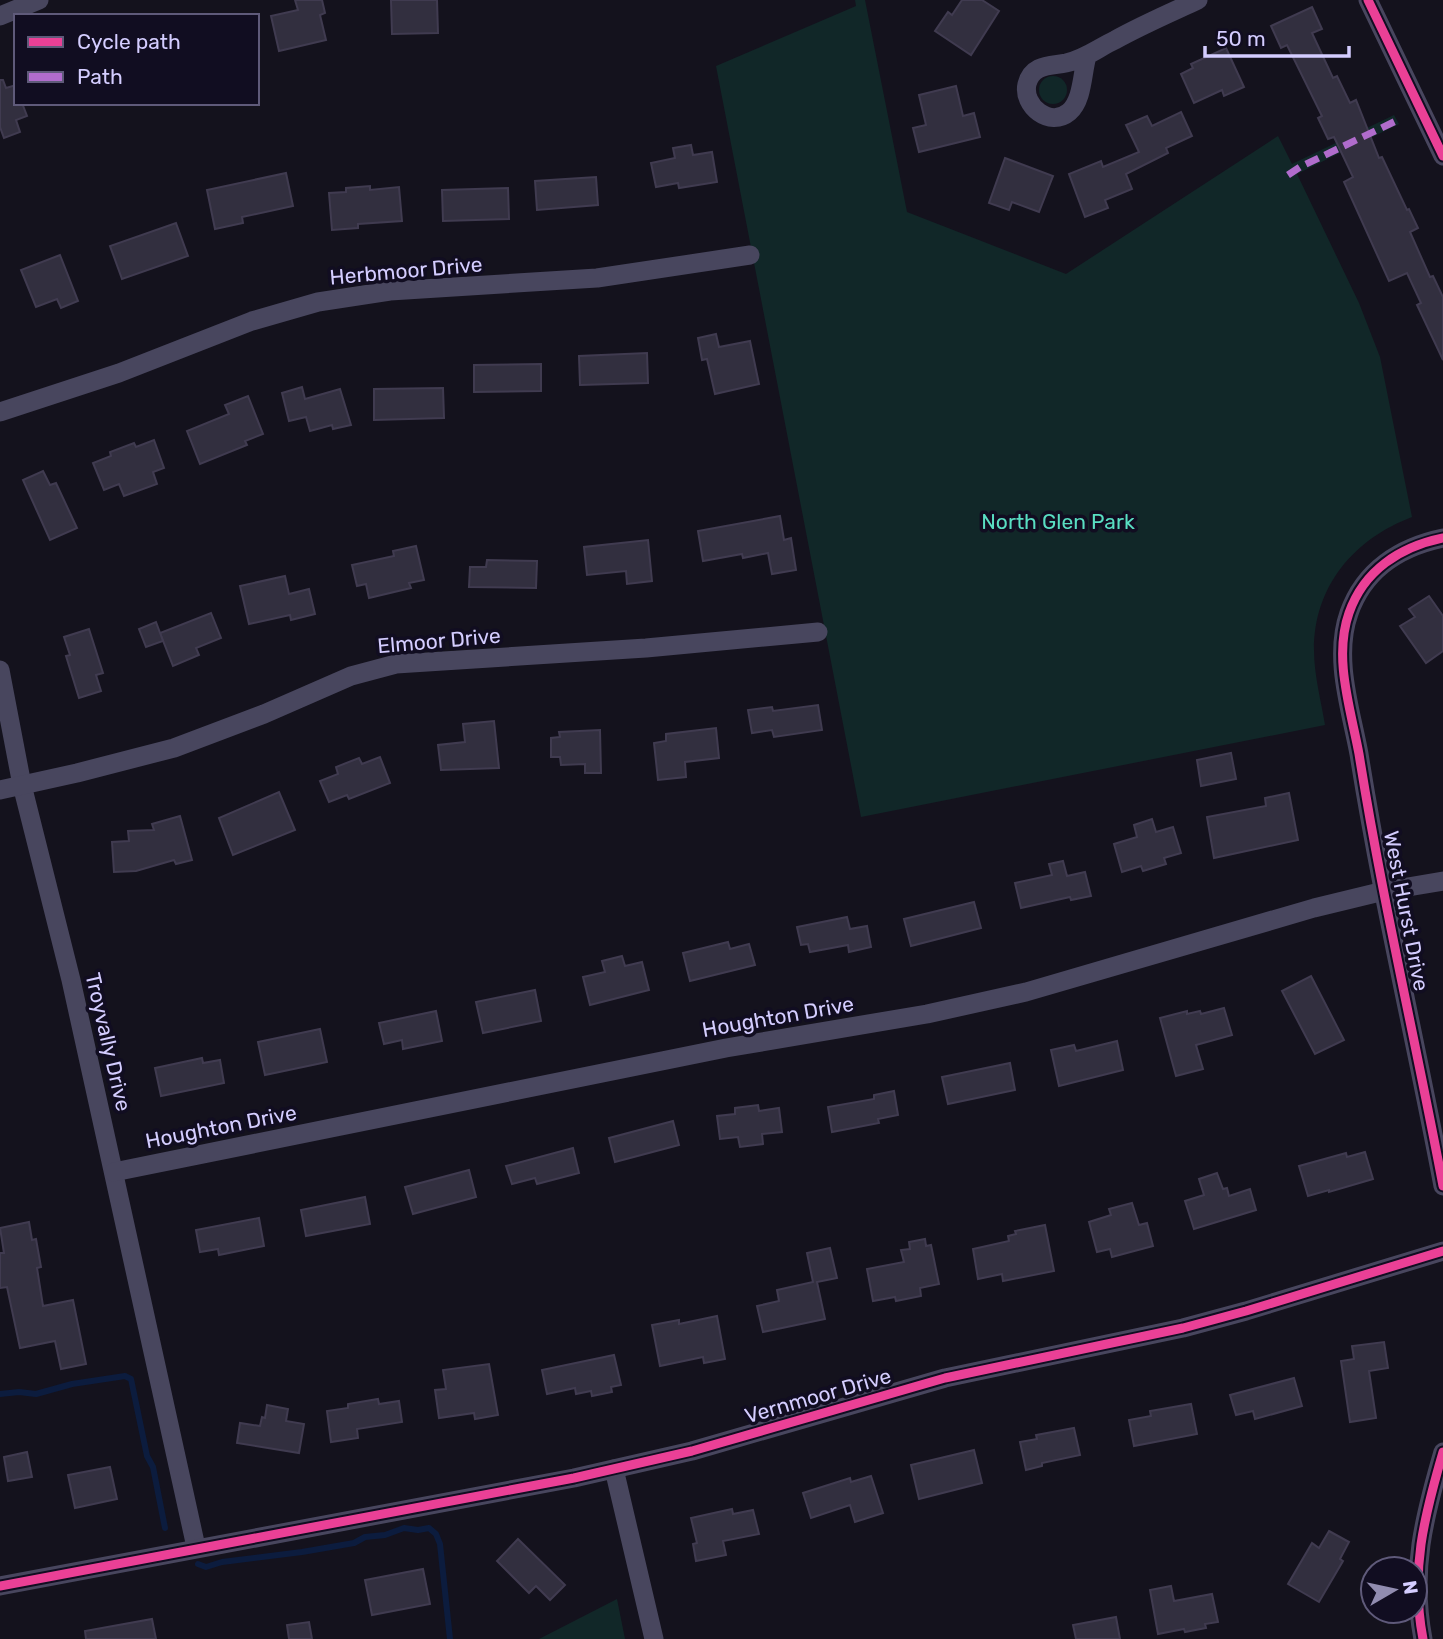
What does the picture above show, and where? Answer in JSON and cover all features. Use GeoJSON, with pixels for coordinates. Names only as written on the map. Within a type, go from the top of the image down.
{"type":"FeatureCollection","features":[{"type":"Feature","properties":{"kind":"street"},"geometry":{"type":"LineString","coordinates":[[0,16],[39,0]]}},
{"type":"Feature","properties":{"kind":"street"},"geometry":{"type":"LineString","coordinates":[[1087,56],[1113,40],[1198,0]]}},
{"type":"Feature","properties":{"kind":"street"},"geometry":{"type":"LineString","coordinates":[[1368,0],[1443,156]]}},
{"type":"Feature","properties":{"kind":"street","name":"Herbmoor Drive"},"geometry":{"type":"LineString","coordinates":[[0,412],[119,373],[252,321],[318,302],[390,291],[586,279],[750,255]]}},
{"type":"Feature","properties":{"kind":"street","name":"West Hurst Drive"},"geometry":{"type":"LineString","coordinates":[[1443,537],[1411,547],[1371,574],[1348,615],[1343,638],[1343,662],[1384,891],[1443,1186]]}},
{"type":"Feature","properties":{"kind":"street","name":"Elmoor Drive"},"geometry":{"type":"LineString","coordinates":[[0,790],[173,748],[264,714],[351,676],[396,664],[646,648],[818,632]]}},
{"type":"Feature","properties":{"kind":"street","name":"Troyvally Drive"},"geometry":{"type":"LineString","coordinates":[[0,670],[22,785],[71,980],[196,1547]]}},
{"type":"Feature","properties":{"kind":"street","name":"Houghton Drive"},"geometry":{"type":"LineString","coordinates":[[114,1172],[714,1051],[979,1003],[1026,992],[1292,915],[1384,891],[1443,881]]}},
{"type":"Feature","properties":{"kind":"street","name":"Vernmoor Drive"},"geometry":{"type":"LineString","coordinates":[[0,1586],[196,1547],[465,1499],[692,1451],[944,1378],[1182,1328],[1246,1311],[1443,1251]]}},
{"type":"Feature","properties":{"kind":"street"},"geometry":{"type":"LineString","coordinates":[[1423,1639],[1417,1604],[1418,1559],[1443,1452]]}},
{"type":"Feature","properties":{"kind":"street"},"geometry":{"type":"LineString","coordinates":[[614,1469],[654,1639]]}},
{"type":"Feature","properties":{"kind":"green space","name":"North Glen Park"},"geometry":{"type":"Polygon","coordinates":[[[855,0],[865,0],[907,212],[1066,274],[1278,136],[1292,164],[1394,115],[1399,124],[1297,174],[1359,303],[1380,357],[1412,517],[1391,526],[1356,552],[1341,568],[1321,605],[1314,650],[1325,725],[861,817],[716,66],[856,6],[855,0]]]}},
{"type":"Feature","properties":{"kind":"green space"},"geometry":{"type":"Polygon","coordinates":[[[1053,76],[1063,80],[1067,90],[1063,100],[1053,104],[1043,100],[1039,90],[1043,80],[1053,76]]]}},
{"type":"Feature","properties":{"kind":"green space"},"geometry":{"type":"Polygon","coordinates":[[[617,1599],[625,1639],[539,1639],[617,1599]]]}},
{"type":"Feature","properties":{"kind":"building"},"geometry":{"type":"Polygon","coordinates":[[[295,0],[322,0],[325,13],[320,15],[326,40],[279,51],[271,16],[298,10],[295,0]]]}},
{"type":"Feature","properties":{"kind":"building"},"geometry":{"type":"Polygon","coordinates":[[[391,0],[437,0],[438,33],[392,34],[391,0]]]}},
{"type":"Feature","properties":{"kind":"building"},"geometry":{"type":"Polygon","coordinates":[[[962,0],[982,0],[999,11],[971,55],[935,31],[948,12],[952,15],[962,0]]]}},
{"type":"Feature","properties":{"kind":"building"},"geometry":{"type":"Polygon","coordinates":[[[1312,7],[1322,29],[1312,33],[1333,78],[1337,76],[1350,103],[1356,100],[1379,158],[1382,157],[1418,228],[1410,232],[1430,277],[1433,276],[1443,297],[1443,360],[1417,305],[1421,303],[1407,273],[1389,281],[1344,182],[1353,177],[1334,137],[1328,139],[1318,118],[1322,116],[1287,45],[1281,48],[1271,26],[1312,7]]]}},
{"type":"Feature","properties":{"kind":"building"},"geometry":{"type":"Polygon","coordinates":[[[1226,48],[1244,87],[1224,96],[1222,90],[1194,103],[1181,74],[1193,68],[1191,64],[1226,48]]]}},
{"type":"Feature","properties":{"kind":"building"},"geometry":{"type":"Polygon","coordinates":[[[0,80],[3,80],[6,88],[14,86],[14,105],[23,105],[27,116],[16,120],[20,132],[4,138],[0,127],[0,80]]]}},
{"type":"Feature","properties":{"kind":"building"},"geometry":{"type":"Polygon","coordinates":[[[956,86],[963,116],[974,113],[980,137],[919,152],[913,128],[926,125],[919,95],[956,86]]]}},
{"type":"Feature","properties":{"kind":"building"},"geometry":{"type":"Polygon","coordinates":[[[1181,112],[1192,136],[1166,148],[1168,153],[1126,174],[1132,189],[1105,200],[1108,208],[1085,217],[1069,174],[1101,161],[1103,167],[1139,152],[1126,125],[1147,116],[1152,126],[1181,112]]]}},
{"type":"Feature","properties":{"kind":"building"},"geometry":{"type":"Polygon","coordinates":[[[691,145],[693,155],[712,152],[717,182],[679,188],[678,183],[656,187],[651,163],[675,158],[673,148],[691,145]]]}},
{"type":"Feature","properties":{"kind":"building"},"geometry":{"type":"Polygon","coordinates":[[[1005,158],[1053,176],[1039,212],[1012,202],[1009,210],[989,203],[1005,158]]]}},
{"type":"Feature","properties":{"kind":"building"},"geometry":{"type":"Polygon","coordinates":[[[286,173],[293,206],[242,217],[243,223],[215,229],[207,190],[286,173]]]}},
{"type":"Feature","properties":{"kind":"building"},"geometry":{"type":"Polygon","coordinates":[[[596,177],[598,205],[537,210],[535,181],[596,177]]]}},
{"type":"Feature","properties":{"kind":"building"},"geometry":{"type":"Polygon","coordinates":[[[370,186],[370,190],[399,187],[402,221],[358,224],[358,228],[332,230],[329,193],[370,186]]]}},
{"type":"Feature","properties":{"kind":"building"},"geometry":{"type":"Polygon","coordinates":[[[508,188],[509,219],[443,221],[442,190],[508,188]]]}},
{"type":"Feature","properties":{"kind":"building"},"geometry":{"type":"Polygon","coordinates":[[[176,223],[188,256],[122,279],[110,246],[176,223]]]}},
{"type":"Feature","properties":{"kind":"building"},"geometry":{"type":"Polygon","coordinates":[[[60,255],[78,301],[61,308],[57,299],[36,307],[21,270],[60,255]]]}},
{"type":"Feature","properties":{"kind":"building"},"geometry":{"type":"Polygon","coordinates":[[[716,334],[719,347],[750,341],[759,384],[715,394],[707,359],[702,360],[698,338],[716,334]]]}},
{"type":"Feature","properties":{"kind":"building"},"geometry":{"type":"Polygon","coordinates":[[[647,353],[648,383],[580,385],[579,356],[647,353]]]}},
{"type":"Feature","properties":{"kind":"building"},"geometry":{"type":"Polygon","coordinates":[[[541,364],[541,391],[474,392],[474,365],[541,364]]]}},
{"type":"Feature","properties":{"kind":"building"},"geometry":{"type":"Polygon","coordinates":[[[302,387],[305,399],[340,389],[351,425],[333,429],[332,425],[310,431],[306,417],[289,421],[282,393],[302,387]]]}},
{"type":"Feature","properties":{"kind":"building"},"geometry":{"type":"Polygon","coordinates":[[[443,388],[444,418],[374,420],[374,389],[443,388]]]}},
{"type":"Feature","properties":{"kind":"building"},"geometry":{"type":"Polygon","coordinates":[[[248,396],[263,434],[245,441],[247,445],[200,464],[187,431],[229,414],[225,405],[248,396]]]}},
{"type":"Feature","properties":{"kind":"building"},"geometry":{"type":"Polygon","coordinates":[[[154,440],[164,468],[153,472],[157,484],[124,496],[119,484],[104,490],[93,463],[111,456],[110,452],[134,443],[136,447],[154,440]]]}},
{"type":"Feature","properties":{"kind":"building"},"geometry":{"type":"Polygon","coordinates":[[[43,471],[50,485],[56,483],[77,528],[50,540],[23,480],[43,471]]]}},
{"type":"Feature","properties":{"kind":"building"},"geometry":{"type":"Polygon","coordinates":[[[780,516],[784,540],[791,538],[796,570],[772,574],[768,553],[743,558],[742,554],[703,561],[698,531],[780,516]]]}},
{"type":"Feature","properties":{"kind":"building"},"geometry":{"type":"Polygon","coordinates":[[[648,540],[652,581],[627,584],[626,571],[587,575],[584,547],[648,540]]]}},
{"type":"Feature","properties":{"kind":"building"},"geometry":{"type":"Polygon","coordinates":[[[416,546],[424,580],[409,583],[411,588],[369,598],[366,584],[357,586],[352,565],[394,556],[393,551],[416,546]]]}},
{"type":"Feature","properties":{"kind":"building"},"geometry":{"type":"Polygon","coordinates":[[[487,560],[537,561],[536,588],[469,587],[470,567],[486,567],[487,560]]]}},
{"type":"Feature","properties":{"kind":"building"},"geometry":{"type":"Polygon","coordinates":[[[285,576],[289,594],[309,589],[315,614],[291,620],[290,615],[249,624],[240,586],[285,576]]]}},
{"type":"Feature","properties":{"kind":"building"},"geometry":{"type":"Polygon","coordinates":[[[1429,596],[1443,616],[1443,651],[1426,663],[1400,626],[1415,617],[1409,609],[1429,596]]]}},
{"type":"Feature","properties":{"kind":"building"},"geometry":{"type":"Polygon","coordinates":[[[211,613],[221,638],[196,648],[199,655],[173,666],[160,633],[211,613]]]}},
{"type":"Feature","properties":{"kind":"building"},"geometry":{"type":"Polygon","coordinates":[[[156,622],[163,641],[146,647],[139,629],[156,622]]]}},
{"type":"Feature","properties":{"kind":"building"},"geometry":{"type":"Polygon","coordinates":[[[89,629],[103,673],[96,675],[101,691],[79,698],[66,656],[70,655],[64,637],[89,629]]]}},
{"type":"Feature","properties":{"kind":"building"},"geometry":{"type":"Polygon","coordinates":[[[818,705],[822,730],[774,737],[772,730],[752,733],[748,710],[772,707],[773,711],[818,705]]]}},
{"type":"Feature","properties":{"kind":"building"},"geometry":{"type":"Polygon","coordinates":[[[494,721],[499,768],[441,770],[438,745],[465,742],[463,724],[494,721]]]}},
{"type":"Feature","properties":{"kind":"building"},"geometry":{"type":"Polygon","coordinates":[[[716,728],[719,758],[685,762],[686,777],[658,780],[654,743],[666,741],[666,734],[716,728]]]}},
{"type":"Feature","properties":{"kind":"building"},"geometry":{"type":"Polygon","coordinates":[[[600,730],[601,773],[585,773],[585,764],[561,765],[560,757],[551,757],[551,738],[560,737],[559,732],[600,730]]]}},
{"type":"Feature","properties":{"kind":"building"},"geometry":{"type":"Polygon","coordinates":[[[1231,753],[1236,779],[1201,786],[1197,760],[1231,753]]]}},
{"type":"Feature","properties":{"kind":"building"},"geometry":{"type":"Polygon","coordinates":[[[380,757],[390,783],[349,799],[347,795],[329,802],[320,781],[338,774],[336,767],[359,758],[362,764],[380,757]]]}},
{"type":"Feature","properties":{"kind":"building"},"geometry":{"type":"Polygon","coordinates":[[[279,792],[295,830],[233,855],[219,818],[279,792]]]}},
{"type":"Feature","properties":{"kind":"building"},"geometry":{"type":"Polygon","coordinates":[[[1289,793],[1298,840],[1214,858],[1207,817],[1266,806],[1265,798],[1289,793]]]}},
{"type":"Feature","properties":{"kind":"building"},"geometry":{"type":"Polygon","coordinates":[[[180,816],[192,860],[176,864],[174,860],[136,871],[114,872],[112,842],[129,841],[128,831],[154,830],[152,824],[180,816]]]}},
{"type":"Feature","properties":{"kind":"building"},"geometry":{"type":"Polygon","coordinates":[[[1152,819],[1156,832],[1173,827],[1181,853],[1164,858],[1166,864],[1143,871],[1141,866],[1122,872],[1114,844],[1137,837],[1134,825],[1152,819]]]}},
{"type":"Feature","properties":{"kind":"building"},"geometry":{"type":"Polygon","coordinates":[[[1063,861],[1067,876],[1085,872],[1091,896],[1071,900],[1070,897],[1021,908],[1015,883],[1052,875],[1049,864],[1063,861]]]}},
{"type":"Feature","properties":{"kind":"building"},"geometry":{"type":"Polygon","coordinates":[[[974,902],[981,928],[911,946],[904,919],[974,902]]]}},
{"type":"Feature","properties":{"kind":"building"},"geometry":{"type":"Polygon","coordinates":[[[847,917],[850,929],[867,926],[871,947],[849,952],[848,945],[810,952],[808,944],[801,945],[797,927],[847,917]]]}},
{"type":"Feature","properties":{"kind":"building"},"geometry":{"type":"Polygon","coordinates":[[[728,942],[730,949],[749,944],[755,965],[690,981],[683,953],[728,942]]]}},
{"type":"Feature","properties":{"kind":"building"},"geometry":{"type":"Polygon","coordinates":[[[622,956],[625,966],[642,962],[649,990],[590,1005],[583,977],[605,972],[602,961],[622,956]]]}},
{"type":"Feature","properties":{"kind":"building"},"geometry":{"type":"Polygon","coordinates":[[[1311,976],[1344,1040],[1315,1054],[1282,991],[1311,976]]]}},
{"type":"Feature","properties":{"kind":"building"},"geometry":{"type":"Polygon","coordinates":[[[535,990],[541,1021],[483,1033],[476,1002],[535,990]]]}},
{"type":"Feature","properties":{"kind":"building"},"geometry":{"type":"Polygon","coordinates":[[[1224,1008],[1232,1035],[1196,1045],[1203,1069],[1176,1076],[1160,1018],[1187,1011],[1187,1014],[1200,1011],[1201,1014],[1224,1008]]]}},
{"type":"Feature","properties":{"kind":"building"},"geometry":{"type":"Polygon","coordinates":[[[436,1011],[442,1041],[403,1049],[402,1040],[384,1044],[379,1023],[436,1011]]]}},
{"type":"Feature","properties":{"kind":"building"},"geometry":{"type":"Polygon","coordinates":[[[320,1029],[327,1062],[265,1075],[258,1042],[320,1029]]]}},
{"type":"Feature","properties":{"kind":"building"},"geometry":{"type":"Polygon","coordinates":[[[1117,1041],[1123,1070],[1059,1086],[1051,1050],[1074,1045],[1076,1051],[1117,1041]]]}},
{"type":"Feature","properties":{"kind":"building"},"geometry":{"type":"Polygon","coordinates":[[[202,1058],[203,1063],[220,1060],[224,1083],[161,1096],[155,1068],[202,1058]]]}},
{"type":"Feature","properties":{"kind":"building"},"geometry":{"type":"Polygon","coordinates":[[[1010,1063],[1015,1090],[948,1104],[942,1077],[1010,1063]]]}},
{"type":"Feature","properties":{"kind":"building"},"geometry":{"type":"Polygon","coordinates":[[[894,1091],[898,1115],[878,1119],[879,1123],[832,1132],[828,1107],[874,1099],[874,1095],[894,1091]]]}},
{"type":"Feature","properties":{"kind":"building"},"geometry":{"type":"Polygon","coordinates":[[[758,1105],[759,1111],[779,1108],[782,1132],[762,1134],[763,1144],[740,1147],[738,1137],[720,1139],[717,1116],[735,1114],[735,1108],[758,1105]]]}},
{"type":"Feature","properties":{"kind":"building"},"geometry":{"type":"Polygon","coordinates":[[[673,1121],[679,1145],[615,1162],[609,1138],[673,1121]]]}},
{"type":"Feature","properties":{"kind":"building"},"geometry":{"type":"Polygon","coordinates":[[[573,1148],[579,1173],[537,1184],[535,1178],[512,1184],[506,1166],[573,1148]]]}},
{"type":"Feature","properties":{"kind":"building"},"geometry":{"type":"Polygon","coordinates":[[[1365,1152],[1373,1179],[1308,1196],[1299,1166],[1346,1153],[1347,1157],[1365,1152]]]}},
{"type":"Feature","properties":{"kind":"building"},"geometry":{"type":"Polygon","coordinates":[[[469,1170],[476,1197],[413,1214],[405,1187],[469,1170]]]}},
{"type":"Feature","properties":{"kind":"building"},"geometry":{"type":"Polygon","coordinates":[[[1217,1173],[1229,1196],[1250,1189],[1256,1210],[1194,1229],[1185,1201],[1204,1195],[1199,1179],[1217,1173]]]}},
{"type":"Feature","properties":{"kind":"building"},"geometry":{"type":"Polygon","coordinates":[[[365,1197],[370,1224],[306,1236],[301,1210],[365,1197]]]}},
{"type":"Feature","properties":{"kind":"building"},"geometry":{"type":"Polygon","coordinates":[[[1132,1203],[1139,1225],[1147,1223],[1153,1246],[1112,1257],[1110,1249],[1097,1252],[1089,1222],[1111,1215],[1109,1209],[1132,1203]]]}},
{"type":"Feature","properties":{"kind":"building"},"geometry":{"type":"Polygon","coordinates":[[[259,1218],[264,1246],[219,1255],[218,1249],[200,1252],[196,1230],[259,1218]]]}},
{"type":"Feature","properties":{"kind":"building"},"geometry":{"type":"Polygon","coordinates":[[[29,1222],[32,1240],[36,1239],[41,1267],[37,1268],[43,1306],[73,1300],[86,1364],[61,1369],[55,1341],[20,1348],[7,1287],[0,1288],[0,1253],[4,1253],[0,1228],[29,1222]]]}},
{"type":"Feature","properties":{"kind":"building"},"geometry":{"type":"Polygon","coordinates":[[[1045,1225],[1054,1271],[1003,1281],[1002,1274],[978,1279],[973,1249],[1009,1241],[1008,1236],[1016,1234],[1015,1231],[1045,1225]]]}},
{"type":"Feature","properties":{"kind":"building"},"geometry":{"type":"Polygon","coordinates":[[[925,1239],[926,1246],[931,1245],[939,1284],[920,1288],[921,1296],[896,1301],[895,1297],[873,1301],[867,1269],[904,1262],[901,1250],[910,1249],[909,1242],[925,1239]]]}},
{"type":"Feature","properties":{"kind":"building"},"geometry":{"type":"Polygon","coordinates":[[[830,1248],[837,1278],[817,1282],[825,1319],[763,1332],[757,1306],[779,1301],[777,1290],[813,1282],[807,1253],[830,1248]]]}},
{"type":"Feature","properties":{"kind":"building"},"geometry":{"type":"Polygon","coordinates":[[[717,1316],[725,1359],[704,1363],[703,1357],[660,1366],[652,1325],[679,1320],[679,1324],[717,1316]]]}},
{"type":"Feature","properties":{"kind":"building"},"geometry":{"type":"Polygon","coordinates":[[[1384,1342],[1388,1368],[1369,1371],[1376,1418],[1350,1422],[1341,1361],[1354,1359],[1352,1346],[1384,1342]]]}},
{"type":"Feature","properties":{"kind":"building"},"geometry":{"type":"Polygon","coordinates":[[[614,1355],[621,1385],[611,1387],[612,1392],[592,1396],[591,1391],[576,1394],[575,1388],[547,1394],[542,1370],[614,1355]]]}},
{"type":"Feature","properties":{"kind":"building"},"geometry":{"type":"Polygon","coordinates":[[[489,1364],[498,1415],[475,1419],[474,1413],[439,1418],[435,1390],[446,1389],[443,1370],[489,1364]]]}},
{"type":"Feature","properties":{"kind":"building"},"geometry":{"type":"Polygon","coordinates":[[[1294,1378],[1302,1406],[1255,1419],[1253,1411],[1236,1415],[1230,1395],[1294,1378]]]}},
{"type":"Feature","properties":{"kind":"building"},"geometry":{"type":"Polygon","coordinates":[[[378,1399],[379,1404],[399,1401],[402,1422],[357,1429],[358,1438],[331,1442],[327,1411],[378,1399]]]}},
{"type":"Feature","properties":{"kind":"building"},"geometry":{"type":"Polygon","coordinates":[[[1191,1404],[1197,1434],[1134,1446],[1129,1420],[1151,1416],[1150,1411],[1191,1404]]]}},
{"type":"Feature","properties":{"kind":"building"},"geometry":{"type":"Polygon","coordinates":[[[267,1405],[288,1409],[286,1421],[304,1424],[299,1453],[237,1443],[240,1423],[260,1426],[262,1417],[265,1418],[267,1405]]]}},
{"type":"Feature","properties":{"kind":"building"},"geometry":{"type":"Polygon","coordinates":[[[1074,1428],[1080,1455],[1042,1463],[1042,1466],[1026,1470],[1020,1442],[1037,1439],[1036,1435],[1074,1428]]]}},
{"type":"Feature","properties":{"kind":"building"},"geometry":{"type":"Polygon","coordinates":[[[974,1450],[982,1483],[919,1499],[911,1465],[974,1450]]]}},
{"type":"Feature","properties":{"kind":"building"},"geometry":{"type":"Polygon","coordinates":[[[27,1452],[32,1477],[8,1481],[4,1457],[27,1452]]]}},
{"type":"Feature","properties":{"kind":"building"},"geometry":{"type":"Polygon","coordinates":[[[110,1467],[117,1499],[75,1508],[68,1475],[110,1467]]]}},
{"type":"Feature","properties":{"kind":"building"},"geometry":{"type":"Polygon","coordinates":[[[871,1476],[883,1513],[855,1522],[850,1505],[811,1518],[803,1493],[850,1478],[851,1482],[871,1476]]]}},
{"type":"Feature","properties":{"kind":"building"},"geometry":{"type":"Polygon","coordinates":[[[732,1509],[733,1514],[753,1510],[759,1534],[723,1541],[726,1555],[696,1561],[693,1544],[697,1543],[691,1518],[732,1509]]]}},
{"type":"Feature","properties":{"kind":"building"},"geometry":{"type":"Polygon","coordinates":[[[1329,1531],[1349,1542],[1340,1559],[1343,1561],[1319,1602],[1288,1584],[1312,1543],[1319,1548],[1329,1531]]]}},
{"type":"Feature","properties":{"kind":"building"},"geometry":{"type":"Polygon","coordinates":[[[518,1539],[565,1585],[550,1600],[536,1586],[529,1593],[497,1561],[518,1539]]]}},
{"type":"Feature","properties":{"kind":"building"},"geometry":{"type":"Polygon","coordinates":[[[423,1569],[430,1604],[372,1615],[365,1580],[423,1569]]]}},
{"type":"Feature","properties":{"kind":"building"},"geometry":{"type":"Polygon","coordinates":[[[1171,1586],[1174,1601],[1212,1594],[1218,1622],[1205,1624],[1206,1628],[1158,1634],[1150,1590],[1171,1586]]]}},
{"type":"Feature","properties":{"kind":"building"},"geometry":{"type":"Polygon","coordinates":[[[1116,1617],[1120,1639],[1076,1639],[1073,1625],[1116,1617]]]}},
{"type":"Feature","properties":{"kind":"building"},"geometry":{"type":"Polygon","coordinates":[[[152,1619],[156,1639],[86,1639],[85,1631],[152,1619]]]}},
{"type":"Feature","properties":{"kind":"building"},"geometry":{"type":"Polygon","coordinates":[[[309,1622],[312,1639],[289,1639],[287,1625],[309,1622]]]}},
{"type":"Feature","properties":{"kind":"waterway"},"geometry":{"type":"LineString","coordinates":[[0,1394],[36,1394],[72,1384],[125,1376],[131,1379],[165,1528]]}},
{"type":"Feature","properties":{"kind":"waterway"},"geometry":{"type":"LineString","coordinates":[[198,1564],[206,1567],[222,1562],[354,1543],[365,1537],[385,1535],[404,1528],[429,1528],[436,1534],[440,1544],[450,1639]]}},
{"type":"Feature","properties":{"kind":"marked path"},"geometry":{"type":"LineString","coordinates":[[1288,175],[1400,119]]}},
{"type":"Feature","properties":{"kind":"cycle path"},"geometry":{"type":"LineString","coordinates":[[1368,0],[1443,156]]}},
{"type":"Feature","properties":{"kind":"cycle path"},"geometry":{"type":"LineString","coordinates":[[1443,538],[1398,554],[1374,573],[1364,584],[1349,613],[1343,648],[1348,702],[1443,1186]]}},
{"type":"Feature","properties":{"kind":"cycle path"},"geometry":{"type":"LineString","coordinates":[[0,1586],[574,1478],[692,1451],[945,1378],[1183,1328],[1443,1251]]}},
{"type":"Feature","properties":{"kind":"cycle path"},"geometry":{"type":"LineString","coordinates":[[1423,1639],[1418,1590],[1421,1544],[1443,1452]]}}]}
